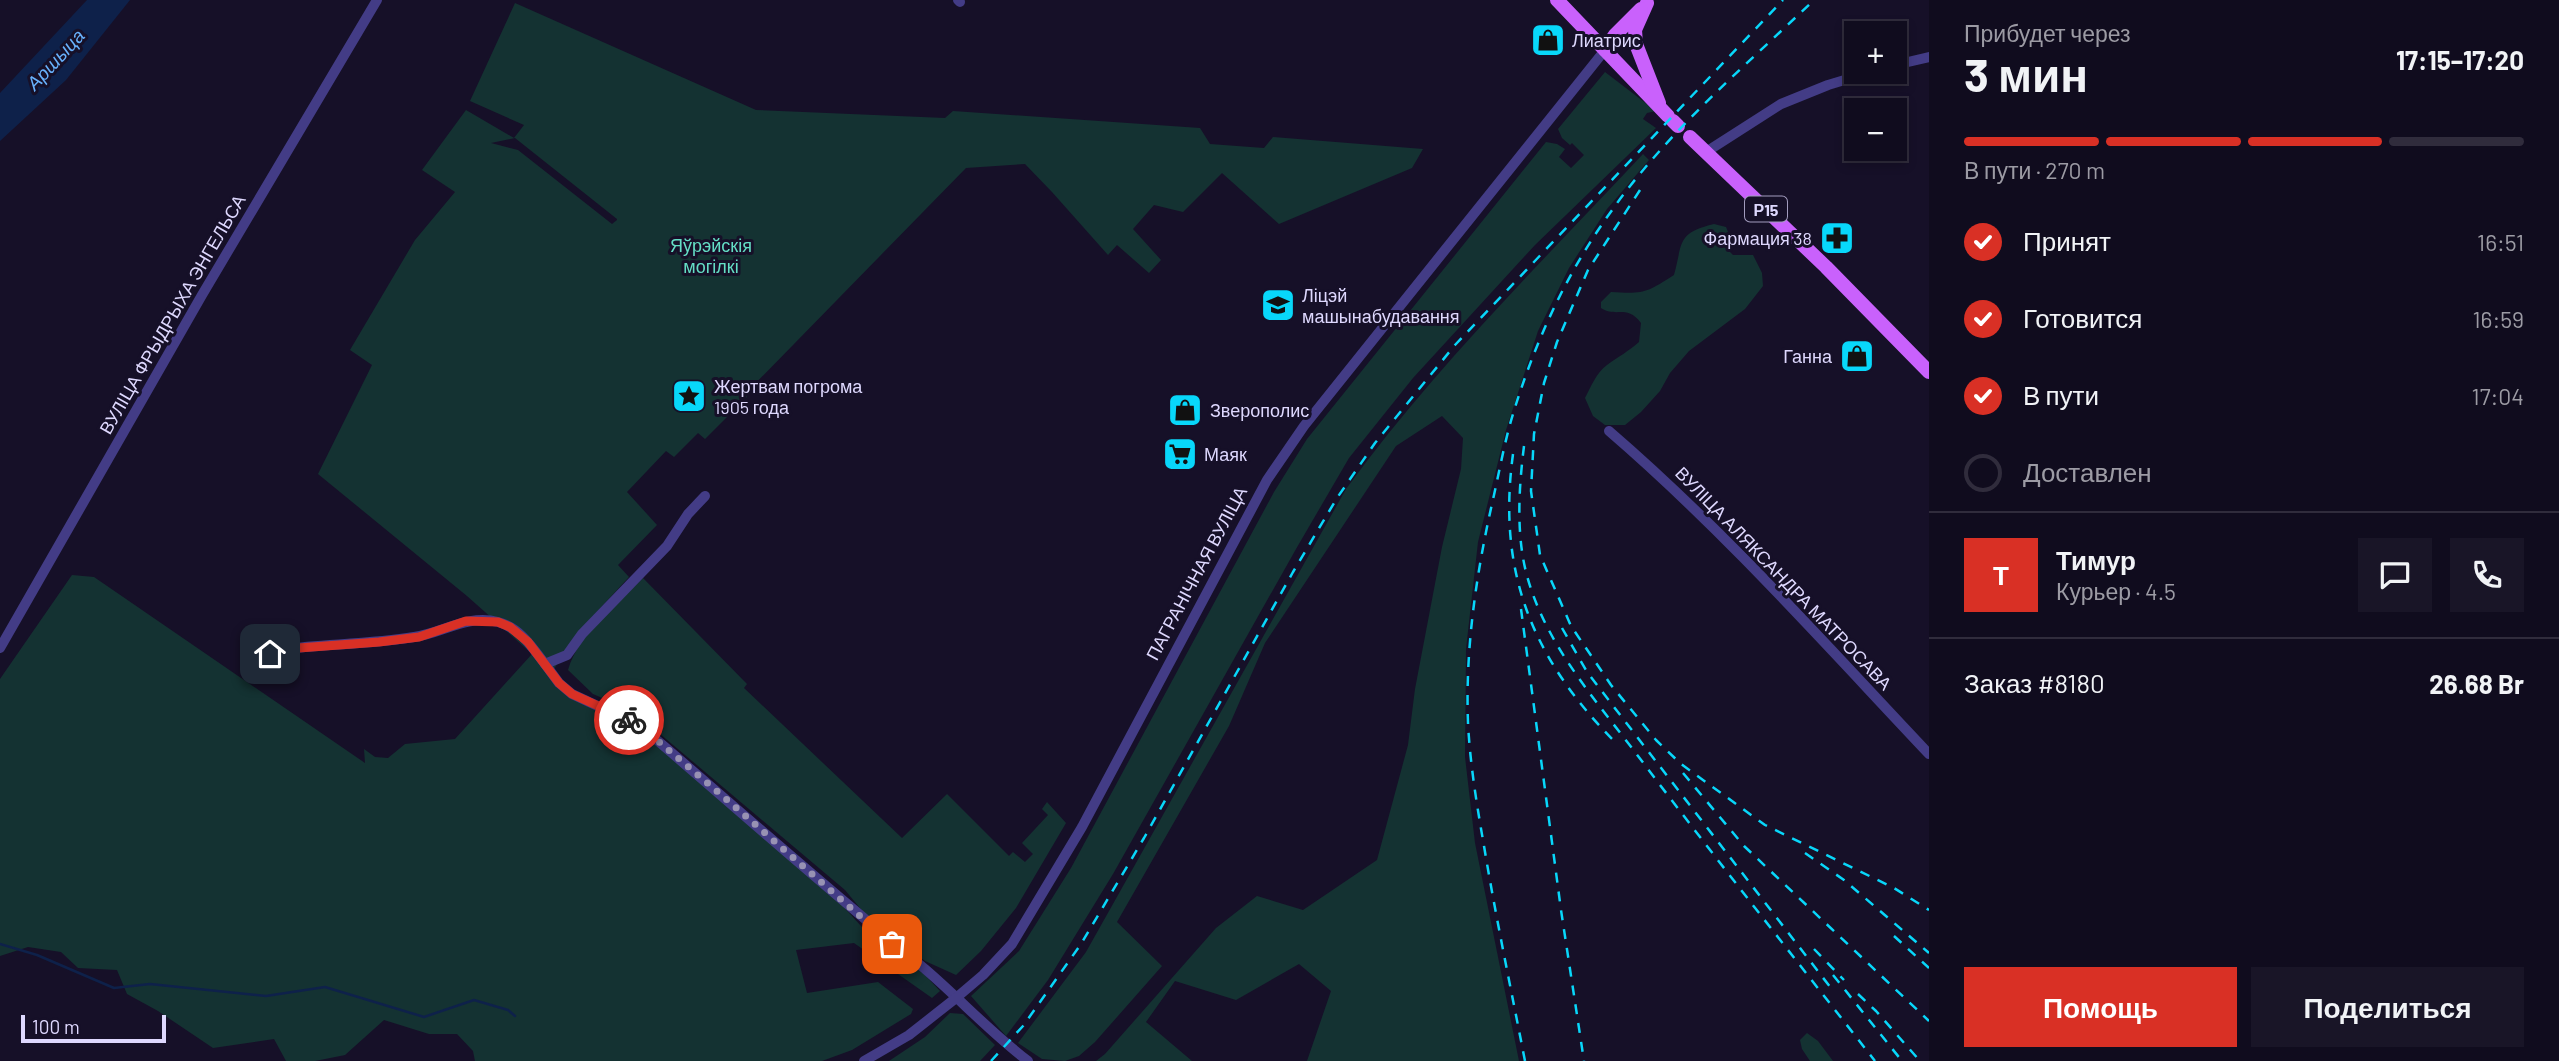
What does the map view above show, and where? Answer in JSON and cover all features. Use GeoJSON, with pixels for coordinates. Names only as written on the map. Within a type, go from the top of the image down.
{"type":"FeatureCollection","features":[{"type":"Feature","properties":{"kind":"main road"},"geometry":{"type":"LineString","coordinates":[[1557,0],[1670,118],[1636,44],[1635,30],[1648,1]]}},
{"type":"Feature","properties":{"kind":"main road","name":"ПАГРАНІЧНАЯ ВУЛІЦА"},"geometry":{"type":"LineString","coordinates":[[1605,50],[1615,35],[1648,1]]}},
{"type":"Feature","properties":{"kind":"main road","name":"Р15"},"geometry":{"type":"LineString","coordinates":[[1690,137],[1826,267],[1929,372]]}},
{"type":"Feature","properties":{"kind":"street","name":"ВУЛІЦА ФРЫДРЫХА ЭНГЕЛЬСА"},"geometry":{"type":"LineString","coordinates":[[0,648],[202,295],[377,0]]}},
{"type":"Feature","properties":{"kind":"street","name":"ПАГРАНІЧНАЯ ВУЛІЦА"},"geometry":{"type":"LineString","coordinates":[[864,1061],[909,1035],[956,998],[983,975],[1012,944],[1094,804],[1267,480],[1304,426],[1605,50]]}},
{"type":"Feature","properties":{"kind":"street"},"geometry":{"type":"LineString","coordinates":[[1907,62],[1929,57]]}},
{"type":"Feature","properties":{"kind":"street"},"geometry":{"type":"LineString","coordinates":[[1706,152],[1781,104],[1844,80]]}},
{"type":"Feature","properties":{"kind":"street","name":"ВУЛІЦА АЛЯКСАНДРА МАТРОСАВА"},"geometry":{"type":"LineString","coordinates":[[1609,431],[1748,561],[1929,754]]}},
{"type":"Feature","properties":{"kind":"street"},"geometry":{"type":"LineString","coordinates":[[545,664],[567,655],[582,634],[667,545],[688,514],[705,496]]}},
{"type":"Feature","properties":{"kind":"street"},"geometry":{"type":"LineString","coordinates":[[270,654],[285,649],[419,637],[466,621],[486,620],[510,627],[528,642],[559,683],[572,694],[632,722],[651,735],[956,998],[1006,1045],[1028,1061]]}},
{"type":"Feature","properties":{"kind":"green space","name":"Яўрэйскія могілкі"},"geometry":{"type":"Polygon","coordinates":[[[515,3],[756,110],[945,118],[953,111],[1200,128],[1210,144],[1264,148],[1273,137],[1423,149],[1412,168],[1279,224],[1222,173],[1183,212],[1154,205],[1133,229],[1161,260],[1149,273],[1117,245],[1108,255],[1025,164],[966,168],[747,392],[747,397],[705,439],[698,433],[674,457],[666,451],[627,492],[657,525],[618,565],[629,577],[579,631],[552,672],[582,698],[629,721],[833,895],[870,936],[924,974],[940,991],[932,998],[854,943],[796,950],[807,993],[878,982],[913,1009],[911,1014],[852,1050],[822,1061],[475,1061],[473,1051],[457,1034],[429,1034],[384,1020],[345,1055],[315,1061],[286,1061],[274,1039],[213,1048],[127,994],[117,970],[78,968],[61,952],[28,947],[0,956],[0,679],[72,575],[94,577],[365,763],[364,749],[375,757],[388,758],[405,744],[455,739],[532,654],[467,596],[318,474],[372,365],[350,350],[415,240],[455,192],[422,170],[466,110],[514,138],[524,125],[470,101],[515,3]],[[515,138],[491,143],[518,150],[612,224],[617,219],[515,138]]]}},
{"type":"Feature","properties":{"kind":"green space"},"geometry":{"type":"Polygon","coordinates":[[[1605,72],[1656,111],[1647,113],[1643,119],[1656,128],[1535,245],[1413,378],[1349,458],[1113,874],[1048,980],[1006,1036],[971,996],[1019,951],[1071,868],[1274,492],[1307,439],[1546,142],[1565,149],[1559,157],[1571,168],[1584,155],[1572,143],[1570,145],[1562,138],[1558,129],[1605,72]]]}},
{"type":"Feature","properties":{"kind":"green space"},"geometry":{"type":"Polygon","coordinates":[[[1643,154],[1649,160],[1607,209],[1569,268],[1538,331],[1506,430],[1478,542],[1466,649],[1465,757],[1475,843],[1519,1061],[1307,1061],[1331,991],[1299,964],[1236,1000],[1175,981],[1146,1022],[1192,1061],[1096,1061],[1216,928],[1257,896],[1303,910],[1377,860],[1408,745],[1415,689],[1442,547],[1461,469],[1463,438],[1442,416],[1396,446],[1265,643],[1229,726],[1117,922],[1162,966],[1095,1042],[1079,1056],[1065,1061],[1042,1059],[1018,1043],[1086,952],[1346,489],[1415,401],[1452,359],[1643,154]]]}},
{"type":"Feature","properties":{"kind":"green space"},"geometry":{"type":"Polygon","coordinates":[[[1714,224],[1726,227],[1730,237],[1726,248],[1733,255],[1753,255],[1762,273],[1763,286],[1745,309],[1689,351],[1641,412],[1625,425],[1605,425],[1593,416],[1585,398],[1603,368],[1639,342],[1641,323],[1631,314],[1606,311],[1601,308],[1601,302],[1611,292],[1644,291],[1674,275],[1683,241],[1693,231],[1714,224]]]}},
{"type":"Feature","properties":{"kind":"green space"},"geometry":{"type":"Polygon","coordinates":[[[643,578],[747,684],[744,688],[902,838],[947,794],[1009,856],[1013,852],[1025,862],[1033,854],[1022,843],[1048,815],[1042,809],[1047,802],[1066,823],[1016,908],[981,951],[956,975],[925,961],[874,925],[845,890],[634,712],[593,694],[568,670],[590,631],[643,578]]]}},
{"type":"Feature","properties":{"kind":"green space"},"geometry":{"type":"Polygon","coordinates":[[[950,1013],[963,1014],[995,1045],[980,1061],[889,1061],[925,1037],[950,1013]]]}},
{"type":"Feature","properties":{"kind":"green space"},"geometry":{"type":"Polygon","coordinates":[[[1807,1033],[1818,1041],[1833,1061],[1810,1061],[1800,1040],[1807,1033]]]}},
{"type":"Feature","properties":{"kind":"water","name":"Аршыца"},"geometry":{"type":"Polygon","coordinates":[[[87,0],[130,0],[66,80],[0,141],[0,93],[87,0]]]}},
{"type":"Feature","properties":{"kind":"waterway"},"geometry":{"type":"LineString","coordinates":[[0,944],[37,955],[114,988],[150,984],[266,996],[325,987],[424,1017],[474,1000],[508,1010],[515,1016]]}},
{"type":"Feature","properties":{"kind":"railway"},"geometry":{"type":"LineString","coordinates":[[991,1061],[1023,1026],[1081,944],[1144,838],[1293,572],[1337,498],[1375,443],[1455,345],[1783,0]]}},
{"type":"Feature","properties":{"kind":"railway"},"geometry":{"type":"LineString","coordinates":[[1525,1061],[1481,831],[1468,723],[1468,665],[1478,579],[1510,424],[1531,361],[1553,309],[1579,260],[1610,213],[1681,128],[1814,0]]}},
{"type":"Feature","properties":{"kind":"railway"},"geometry":{"type":"LineString","coordinates":[[1640,190],[1588,270],[1557,342],[1544,383],[1534,434],[1531,491],[1540,555],[1571,626],[1611,685],[1656,740],[1681,764],[1765,825],[1894,888],[1929,910]]}},
{"type":"Feature","properties":{"kind":"railway"},"geometry":{"type":"LineString","coordinates":[[1524,446],[1519,509],[1523,557],[1534,598],[1558,646],[1605,713],[1875,1061]]}},
{"type":"Feature","properties":{"kind":"railway"},"geometry":{"type":"LineString","coordinates":[[1513,454],[1509,497],[1511,537],[1516,575],[1527,611],[1542,645],[1562,678],[1615,742]]}},
{"type":"Feature","properties":{"kind":"railway"},"geometry":{"type":"LineString","coordinates":[[1521,609],[1584,1061]]}},
{"type":"Feature","properties":{"kind":"railway"},"geometry":{"type":"LineString","coordinates":[[1562,628],[1587,672],[1834,992]]}},
{"type":"Feature","properties":{"kind":"railway"},"geometry":{"type":"LineString","coordinates":[[1683,773],[1744,846],[1929,1021]]}},
{"type":"Feature","properties":{"kind":"railway"},"geometry":{"type":"LineString","coordinates":[[1805,853],[1844,880],[1929,953]]}},
{"type":"Feature","properties":{"kind":"railway"},"geometry":{"type":"LineString","coordinates":[[1894,936],[1929,968]]}},
{"type":"Feature","properties":{"kind":"railway"},"geometry":{"type":"LineString","coordinates":[[1814,949],[1844,980]]}},
{"type":"Feature","properties":{"kind":"railway"},"geometry":{"type":"LineString","coordinates":[[1833,975],[1902,1061]]}},
{"type":"Feature","properties":{"kind":"railway"},"geometry":{"type":"LineString","coordinates":[[1858,994],[1920,1061]]}},
{"type":"Feature","properties":{"kind":"way so far"},"geometry":{"type":"LineString","coordinates":[[629,720],[651,735],[832,889],[892,944]]}},
{"type":"Feature","properties":{"kind":"place","name":"Лиатрис"},"geometry":{"type":"Point","coordinates":[1548,40]}},
{"type":"Feature","properties":{"kind":"place","name":"Фармация 38"},"geometry":{"type":"Point","coordinates":[1837,238]}},
{"type":"Feature","properties":{"kind":"place","name":"Ліцэй машынабудавання"},"geometry":{"type":"Point","coordinates":[1278,305]}},
{"type":"Feature","properties":{"kind":"place","name":"Ганна"},"geometry":{"type":"Point","coordinates":[1857,356]}},
{"type":"Feature","properties":{"kind":"place","name":"Жертвам погрома 1905 года"},"geometry":{"type":"Point","coordinates":[689,396]}},
{"type":"Feature","properties":{"kind":"place","name":"Зверополис"},"geometry":{"type":"Point","coordinates":[1185,410]}},
{"type":"Feature","properties":{"kind":"place","name":"Маяк"},"geometry":{"type":"Point","coordinates":[1180,454]}},
{"type":"Feature","properties":{"kind":"route"},"geometry":{"type":"LineString","coordinates":[[270,654],[285,649],[419,637],[466,621],[498,622],[510,627],[528,642],[559,683],[572,694],[629,720]]}}]}
